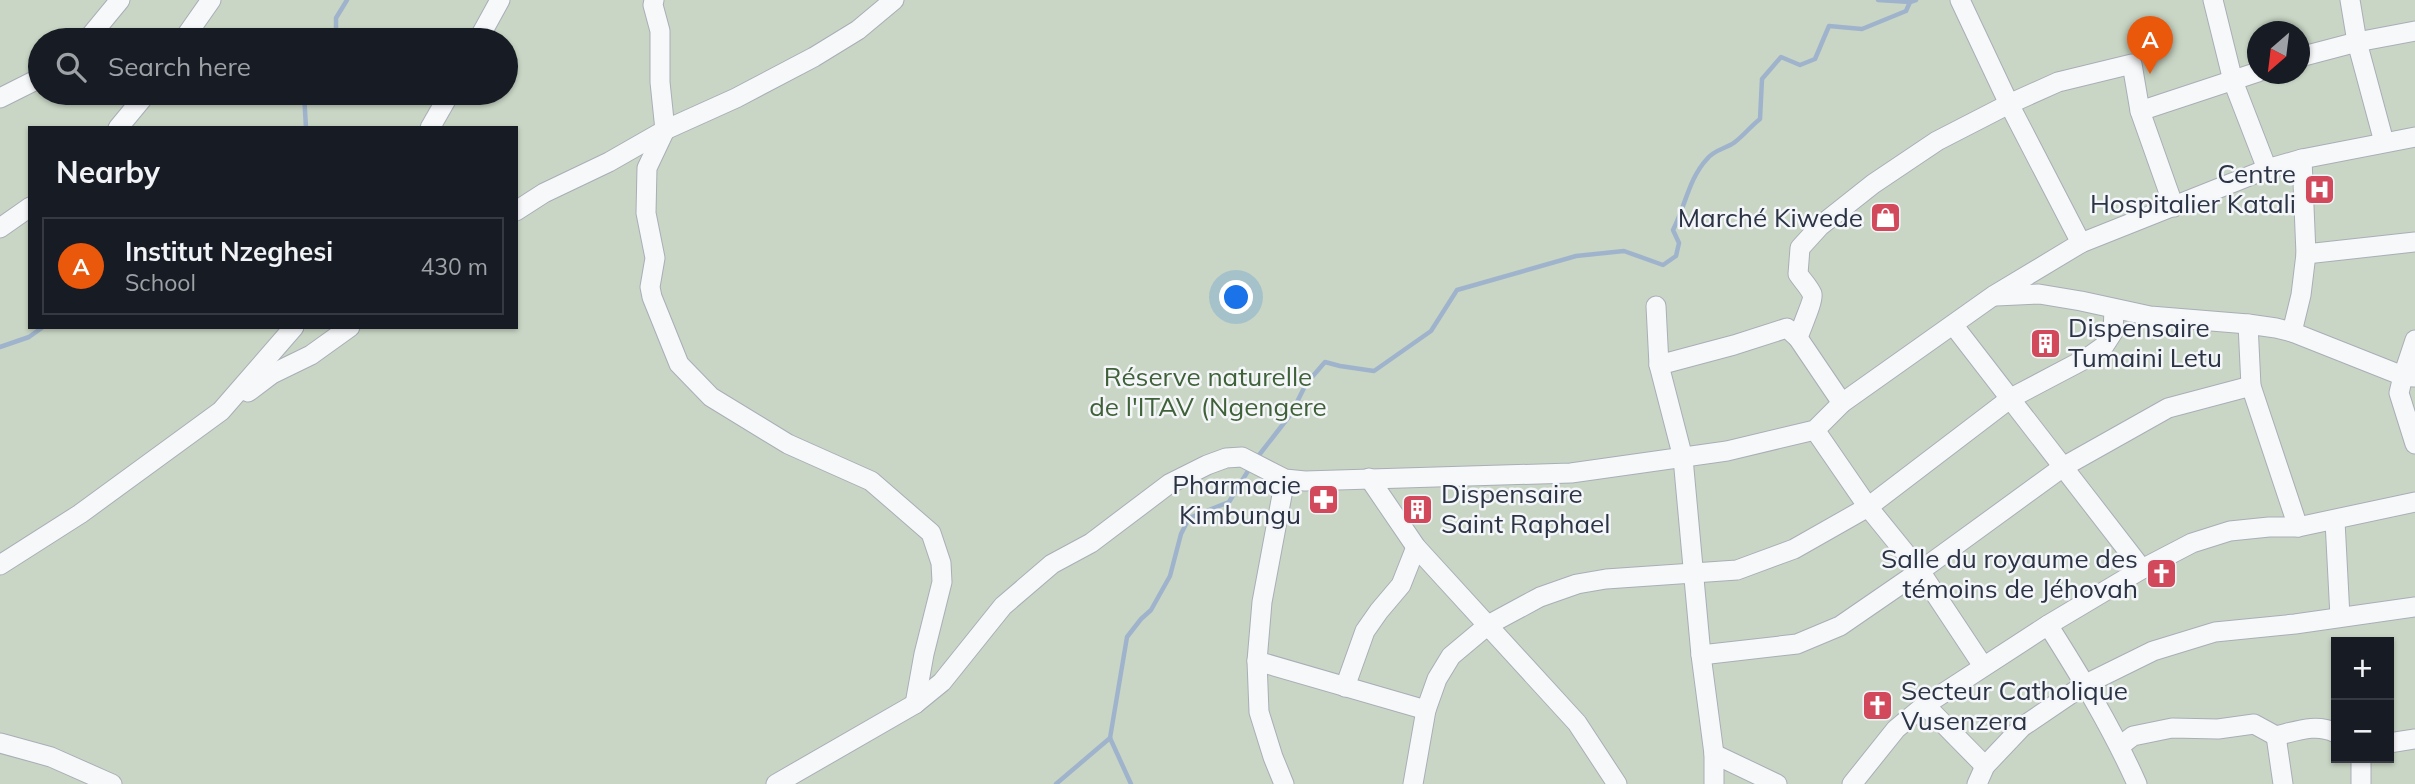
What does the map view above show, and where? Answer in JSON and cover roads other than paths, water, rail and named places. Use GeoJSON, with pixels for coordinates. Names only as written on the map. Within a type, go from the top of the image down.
{"type":"FeatureCollection","features":[{"type":"Feature","properties":{"kind":"street"},"geometry":{"type":"LineString","coordinates":[[97,28],[120,0]]}},
{"type":"Feature","properties":{"kind":"street"},"geometry":{"type":"LineString","coordinates":[[191,28],[211,0]]}},
{"type":"Feature","properties":{"kind":"street"},"geometry":{"type":"LineString","coordinates":[[485,28],[500,0]]}},
{"type":"Feature","properties":{"kind":"street"},"geometry":{"type":"LineString","coordinates":[[654,0],[660,31],[660,82],[665,130],[647,168],[646,213],[654,258],[650,287],[665,332],[679,364],[711,397],[788,444],[871,481],[931,533],[941,562],[942,582],[915,704]]}},
{"type":"Feature","properties":{"kind":"street"},"geometry":{"type":"LineString","coordinates":[[518,210],[544,193],[610,162],[665,130],[814,57],[858,30],[894,0]]}},
{"type":"Feature","properties":{"kind":"street"},"geometry":{"type":"LineString","coordinates":[[1960,0],[2081,243]]}},
{"type":"Feature","properties":{"kind":"street"},"geometry":{"type":"LineString","coordinates":[[2213,0],[2233,81],[2267,169]]}},
{"type":"Feature","properties":{"kind":"street"},"geometry":{"type":"LineString","coordinates":[[2350,0],[2357,42],[2384,142]]}},
{"type":"Feature","properties":{"kind":"street"},"geometry":{"type":"LineString","coordinates":[[2310,54],[2357,42],[2415,32]]}},
{"type":"Feature","properties":{"kind":"street"},"geometry":{"type":"LineString","coordinates":[[1798,338],[1804,316],[1813,303],[1811,293],[1798,274],[1800,248],[1821,226],[1873,184],[1937,141],[2009,103],[2058,82],[2132,64],[2140,111],[2174,206]]}},
{"type":"Feature","properties":{"kind":"street"},"geometry":{"type":"LineString","coordinates":[[2140,111],[2247,76]]}},
{"type":"Feature","properties":{"kind":"street"},"geometry":{"type":"LineString","coordinates":[[0,98],[28,84]]}},
{"type":"Feature","properties":{"kind":"street"},"geometry":{"type":"LineString","coordinates":[[120,126],[137,105]]}},
{"type":"Feature","properties":{"kind":"street"},"geometry":{"type":"LineString","coordinates":[[431,126],[443,105]]}},
{"type":"Feature","properties":{"kind":"street"},"geometry":{"type":"LineString","coordinates":[[776,784],[915,704],[942,682],[1003,606],[1052,564],[1091,543],[1169,484],[1207,464],[1226,458],[1251,461],[1285,479],[1305,481],[1571,473],[1727,451],[1815,430],[1842,403],[1993,296],[2081,243],[2267,169],[2302,159],[2415,136]]}},
{"type":"Feature","properties":{"kind":"street"},"geometry":{"type":"LineString","coordinates":[[2292,332],[2306,254],[2302,159]]}},
{"type":"Feature","properties":{"kind":"street"},"geometry":{"type":"LineString","coordinates":[[0,228],[28,208]]}},
{"type":"Feature","properties":{"kind":"street"},"geometry":{"type":"LineString","coordinates":[[2306,254],[2415,242]]}},
{"type":"Feature","properties":{"kind":"street"},"geometry":{"type":"LineString","coordinates":[[1993,296],[2039,294],[2150,316],[2248,324],[2292,332],[2409,377]]}},
{"type":"Feature","properties":{"kind":"street"},"geometry":{"type":"LineString","coordinates":[[1656,306],[1659,365],[1683,458],[1701,655],[1714,754],[1714,784]]}},
{"type":"Feature","properties":{"kind":"street"},"geometry":{"type":"LineString","coordinates":[[1413,784],[1426,710],[1437,678],[1451,656],[1488,625],[1541,597],[1577,584],[1606,579],[1737,570],[1794,549],[1868,507],[2011,398],[2059,374],[2104,346],[2112,332],[2113,310]]}},
{"type":"Feature","properties":{"kind":"street"},"geometry":{"type":"LineString","coordinates":[[2248,324],[2251,386],[2298,527]]}},
{"type":"Feature","properties":{"kind":"street"},"geometry":{"type":"LineString","coordinates":[[1954,326],[2142,569]]}},
{"type":"Feature","properties":{"kind":"street"},"geometry":{"type":"LineString","coordinates":[[1659,365],[1787,328],[1798,338],[1842,403]]}},
{"type":"Feature","properties":{"kind":"street"},"geometry":{"type":"LineString","coordinates":[[221,411],[292,329]]}},
{"type":"Feature","properties":{"kind":"street"},"geometry":{"type":"LineString","coordinates":[[0,565],[80,514],[272,374],[311,355],[348,329]]}},
{"type":"Feature","properties":{"kind":"street"},"geometry":{"type":"LineString","coordinates":[[2415,340],[2409,377],[2399,393],[2415,444]]}},
{"type":"Feature","properties":{"kind":"street"},"geometry":{"type":"LineString","coordinates":[[1701,655],[1807,642],[1840,626],[2063,467],[2168,408],[2251,386]]}},
{"type":"Feature","properties":{"kind":"street"},"geometry":{"type":"LineString","coordinates":[[1815,430],[1868,507],[1920,571],[1983,666]]}},
{"type":"Feature","properties":{"kind":"street"},"geometry":{"type":"LineString","coordinates":[[1369,478],[1416,547],[1577,723],[1617,784]]}},
{"type":"Feature","properties":{"kind":"street"},"geometry":{"type":"LineString","coordinates":[[1284,784],[1259,712],[1257,661],[1262,602],[1285,479]]}},
{"type":"Feature","properties":{"kind":"street"},"geometry":{"type":"LineString","coordinates":[[1852,784],[1896,729],[1925,705],[2048,625],[2142,569],[2192,543],[2230,531],[2298,527],[2415,502]]}},
{"type":"Feature","properties":{"kind":"street"},"geometry":{"type":"LineString","coordinates":[[2335,521],[2340,618]]}},
{"type":"Feature","properties":{"kind":"street"},"geometry":{"type":"LineString","coordinates":[[1345,687],[1365,631],[1401,585],[1416,547]]}},
{"type":"Feature","properties":{"kind":"street"},"geometry":{"type":"LineString","coordinates":[[1925,705],[1981,775],[2022,727],[2086,684],[2153,651],[2215,632],[2415,607]]}},
{"type":"Feature","properties":{"kind":"street"},"geometry":{"type":"LineString","coordinates":[[2048,625],[2086,684],[2120,746],[2137,784]]}},
{"type":"Feature","properties":{"kind":"street"},"geometry":{"type":"LineString","coordinates":[[1257,661],[1426,710]]}},
{"type":"Feature","properties":{"kind":"street"},"geometry":{"type":"LineString","coordinates":[[2120,746],[2133,736],[2172,727],[2218,729],[2254,724],[2276,736],[2316,727],[2331,730]]}},
{"type":"Feature","properties":{"kind":"street"},"geometry":{"type":"LineString","coordinates":[[0,728],[51,757],[112,784]]}},
{"type":"Feature","properties":{"kind":"street"},"geometry":{"type":"LineString","coordinates":[[2276,736],[2283,784]]}},
{"type":"Feature","properties":{"kind":"street"},"geometry":{"type":"LineString","coordinates":[[2394,742],[2415,739]]}},
{"type":"Feature","properties":{"kind":"street"},"geometry":{"type":"LineString","coordinates":[[0,743],[51,757]]}},
{"type":"Feature","properties":{"kind":"street"},"geometry":{"type":"LineString","coordinates":[[1714,754],[1777,784]]}},
{"type":"Feature","properties":{"kind":"street"},"geometry":{"type":"LineString","coordinates":[[2361,763],[2361,784]]}},
{"type":"Feature","properties":{"kind":"waterway"},"geometry":{"type":"LineString","coordinates":[[336,28],[336,18],[347,0]]}},
{"type":"Feature","properties":{"kind":"waterway"},"geometry":{"type":"LineString","coordinates":[[1878,0],[1916,0]]}},
{"type":"Feature","properties":{"kind":"waterway"},"geometry":{"type":"LineString","coordinates":[[1256,459],[1291,414],[1306,384],[1325,362],[1374,371],[1431,331],[1457,290],[1576,256],[1624,251],[1663,265],[1676,256],[1679,243],[1673,230],[1691,184],[1710,156],[1735,142],[1760,119],[1762,79],[1781,57],[1800,65],[1815,59],[1829,26],[1862,29],[1906,11],[1910,2]]}},
{"type":"Feature","properties":{"kind":"waterway"},"geometry":{"type":"LineString","coordinates":[[305,105],[306,126]]}},
{"type":"Feature","properties":{"kind":"waterway"},"geometry":{"type":"LineString","coordinates":[[0,347],[29,337],[40,329]]}},
{"type":"Feature","properties":{"kind":"waterway"},"geometry":{"type":"LineString","coordinates":[[1131,784],[1110,738],[1127,637],[1151,610],[1170,576],[1181,534],[1189,518],[1229,502],[1251,466]]}},
{"type":"Feature","properties":{"kind":"waterway"},"geometry":{"type":"LineString","coordinates":[[1056,784],[1110,738]]}},
{"type":"Feature","properties":{"kind":"place","name":"Institut Nzeghesi"},"geometry":{"type":"Point","coordinates":[2150,74]}},
{"type":"Feature","properties":{"kind":"place","name":"Centre Hospitalier Katali"},"geometry":{"type":"Point","coordinates":[2319,189]}},
{"type":"Feature","properties":{"kind":"place","name":"Marché Kiwede"},"geometry":{"type":"Point","coordinates":[1886,218]}},
{"type":"Feature","properties":{"kind":"place","name":"Dispensaire Tumaini Letu"},"geometry":{"type":"Point","coordinates":[2045,343]}},
{"type":"Feature","properties":{"kind":"place","name":"Pharmacie Kimbungu"},"geometry":{"type":"Point","coordinates":[1324,500]}},
{"type":"Feature","properties":{"kind":"place","name":"Dispensaire Saint Raphael"},"geometry":{"type":"Point","coordinates":[1418,509]}},
{"type":"Feature","properties":{"kind":"place","name":"Salle du royaume des témoins de Jéhovah"},"geometry":{"type":"Point","coordinates":[2161,574]}},
{"type":"Feature","properties":{"kind":"place","name":"Secteur Catholique Vusenzera"},"geometry":{"type":"Point","coordinates":[1878,706]}},
{"type":"Feature","properties":{"kind":"park label","name":"Réserve naturelle de l'ITAV (Ngengere"},"geometry":{"type":"Point","coordinates":[1208,392]}}]}
